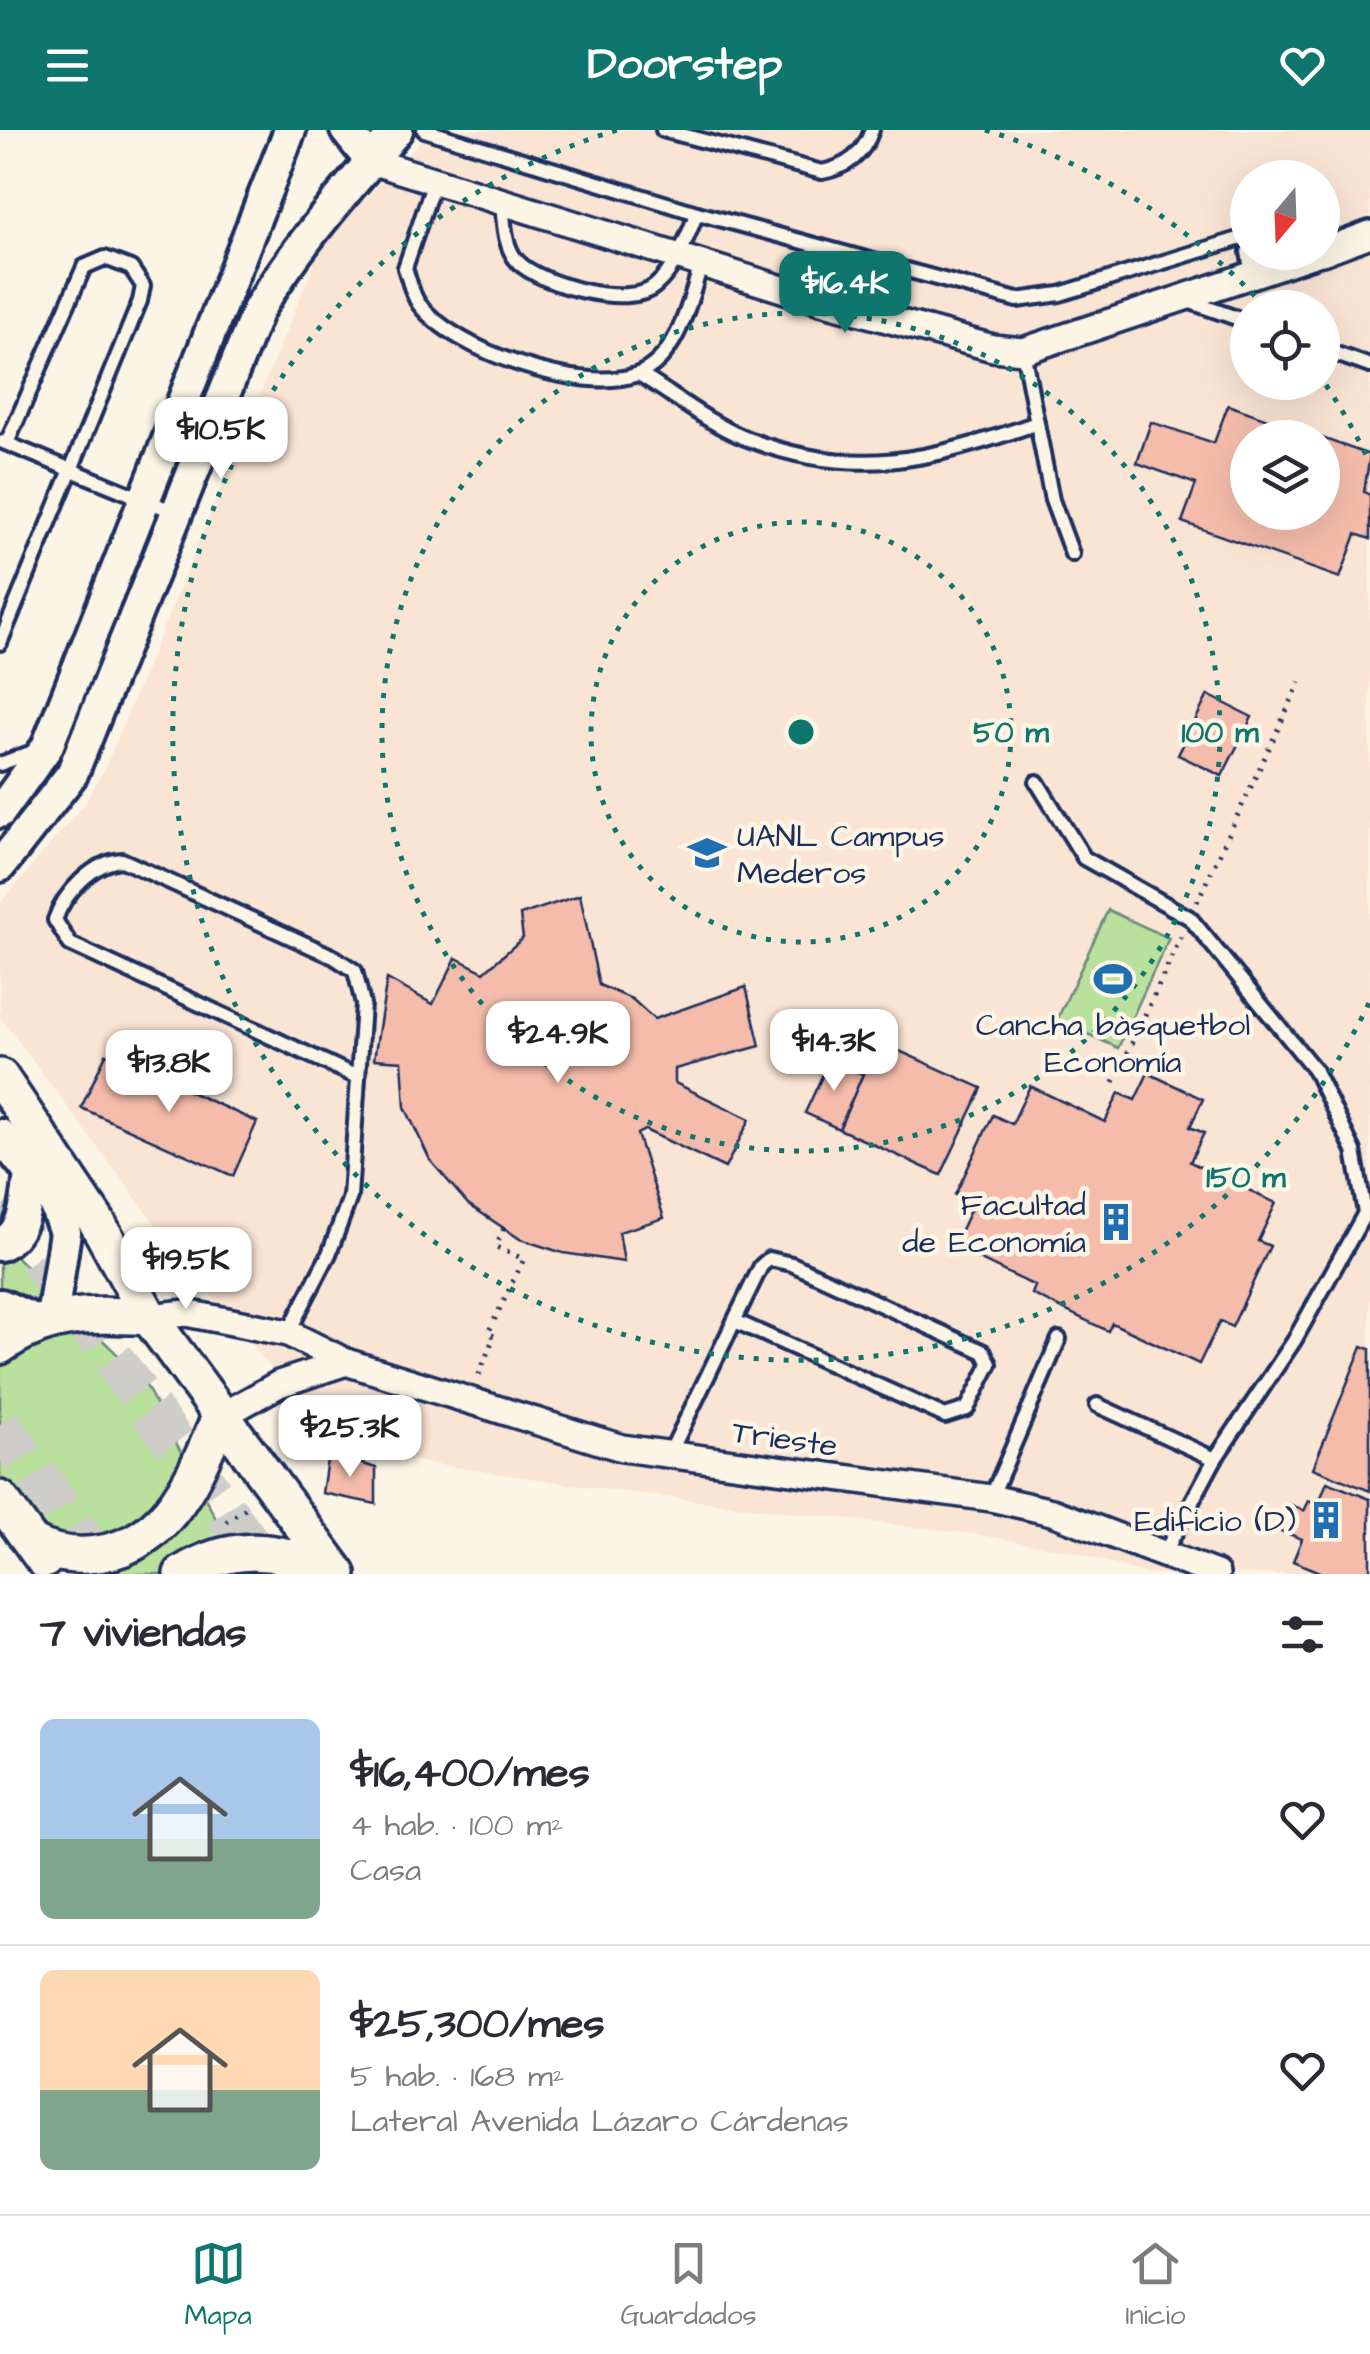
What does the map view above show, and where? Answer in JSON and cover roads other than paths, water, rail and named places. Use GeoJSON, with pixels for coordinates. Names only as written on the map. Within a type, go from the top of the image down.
{"type":"FeatureCollection","features":[{"type":"Feature","properties":{"kind":"main road"},"geometry":{"type":"LineString","coordinates":[[0,1077],[86,1206],[150,1317],[338,1574]]}},
{"type":"Feature","properties":{"kind":"main road"},"geometry":{"type":"LineString","coordinates":[[20,1325],[80,1314],[150,1317]]}},
{"type":"Feature","properties":{"kind":"main road"},"geometry":{"type":"LineString","coordinates":[[34,1544],[46,1551],[76,1556],[98,1555],[140,1540],[180,1502],[220,1417]]}},
{"type":"Feature","properties":{"kind":"main road"},"geometry":{"type":"LineString","coordinates":[[0,1499],[53,1574]]}},
{"type":"Feature","properties":{"kind":"main road"},"geometry":{"type":"LineString","coordinates":[[182,1574],[224,1555],[257,1552],[290,1556],[328,1574]]}},
{"type":"Feature","properties":{"kind":"street"},"geometry":{"type":"LineString","coordinates":[[0,812],[46,747],[290,130]]}},
{"type":"Feature","properties":{"kind":"street"},"geometry":{"type":"LineString","coordinates":[[346,130],[371,162],[993,348],[1023,351],[1176,297],[1230,262]]}},
{"type":"Feature","properties":{"kind":"street"},"geometry":{"type":"LineString","coordinates":[[0,866],[72,774],[258,310],[295,250],[398,130]]}},
{"type":"Feature","properties":{"kind":"street"},"geometry":{"type":"LineString","coordinates":[[1340,245],[1370,234]]}},
{"type":"Feature","properties":{"kind":"street"},"geometry":{"type":"LineString","coordinates":[[0,1135],[54,1202],[65,1232],[20,1325]]}},
{"type":"Feature","properties":{"kind":"street"},"geometry":{"type":"LineString","coordinates":[[0,1246],[22,1220],[30,1172]]}},
{"type":"Feature","properties":{"kind":"street","name":"Trieste"},"geometry":{"type":"LineString","coordinates":[[150,1317],[186,1312],[288,1333],[346,1362],[578,1437],[668,1455],[990,1498],[1052,1512],[1216,1574]]}},
{"type":"Feature","properties":{"kind":"street"},"geometry":{"type":"LineString","coordinates":[[220,1417],[279,1384],[346,1362]]}},
{"type":"Feature","properties":{"kind":"lane"},"geometry":{"type":"LineString","coordinates":[[424,130],[697,213],[1017,300],[1060,294],[1230,254]]}},
{"type":"Feature","properties":{"kind":"lane"},"geometry":{"type":"LineString","coordinates":[[664,130],[822,172],[842,168],[858,156],[872,130]]}},
{"type":"Feature","properties":{"kind":"lane"},"geometry":{"type":"LineString","coordinates":[[434,182],[405,268],[418,303],[459,340],[514,362],[591,379],[639,374],[670,347],[697,213]]}},
{"type":"Feature","properties":{"kind":"lane"},"geometry":{"type":"LineString","coordinates":[[502,203],[507,244],[518,262],[541,277],[600,294],[631,298],[654,288],[690,260]]}},
{"type":"Feature","properties":{"kind":"lane"},"geometry":{"type":"LineString","coordinates":[[0,643],[69,468],[140,300],[143,286],[131,268],[105,258],[84,267],[3,442],[69,468],[176,513]]}},
{"type":"Feature","properties":{"kind":"lane"},"geometry":{"type":"LineString","coordinates":[[1176,297],[1230,316]]}},
{"type":"Feature","properties":{"kind":"lane"},"geometry":{"type":"LineString","coordinates":[[1023,351],[1052,500],[1072,554]]}},
{"type":"Feature","properties":{"kind":"lane"},"geometry":{"type":"LineString","coordinates":[[1340,355],[1370,366]]}},
{"type":"Feature","properties":{"kind":"lane"},"geometry":{"type":"LineString","coordinates":[[639,374],[743,437],[831,462],[883,463],[946,455],[1037,423]]}},
{"type":"Feature","properties":{"kind":"lane"},"geometry":{"type":"LineString","coordinates":[[0,764],[46,747]]}},
{"type":"Feature","properties":{"kind":"lane"},"geometry":{"type":"LineString","coordinates":[[1037,782],[1084,858],[1190,918],[1314,1069],[1354,1151],[1368,1210],[1294,1341],[1215,1458],[1165,1552]]}},
{"type":"Feature","properties":{"kind":"lane"},"geometry":{"type":"LineString","coordinates":[[288,1333],[330,1254],[350,1197],[361,986],[354,971],[334,957],[122,860],[108,861],[83,879],[58,910],[55,920],[70,944],[356,1076]]}},
{"type":"Feature","properties":{"kind":"lane"},"geometry":{"type":"LineString","coordinates":[[668,1455],[761,1266],[769,1259],[779,1259],[984,1352],[990,1364],[967,1409],[944,1416],[735,1321]]}},
{"type":"Feature","properties":{"kind":"lane"},"geometry":{"type":"LineString","coordinates":[[990,1498],[1059,1338]]}},
{"type":"Feature","properties":{"kind":"lane"},"geometry":{"type":"LineString","coordinates":[[1097,1405],[1215,1458]]}},
{"type":"Feature","properties":{"kind":"tunnel"},"geometry":{"type":"LineString","coordinates":[[0,1207],[272,1574]]}},
{"type":"Feature","properties":{"kind":"tunnel"},"geometry":{"type":"LineString","coordinates":[[0,1424],[106,1574]]}},
{"type":"Feature","properties":{"kind":"place","name":"UANL Campus Mederos"},"geometry":{"type":"Point","coordinates":[707,853]}},
{"type":"Feature","properties":{"kind":"place","name":"Cancha bàsquetbol Economía"},"geometry":{"type":"Point","coordinates":[1113,979]}},
{"type":"Feature","properties":{"kind":"place","name":"Facultad de Economía"},"geometry":{"type":"Point","coordinates":[1116,1222]}},
{"type":"Feature","properties":{"kind":"place","name":"Edificio (D)"},"geometry":{"type":"Point","coordinates":[1326,1520]}}]}
